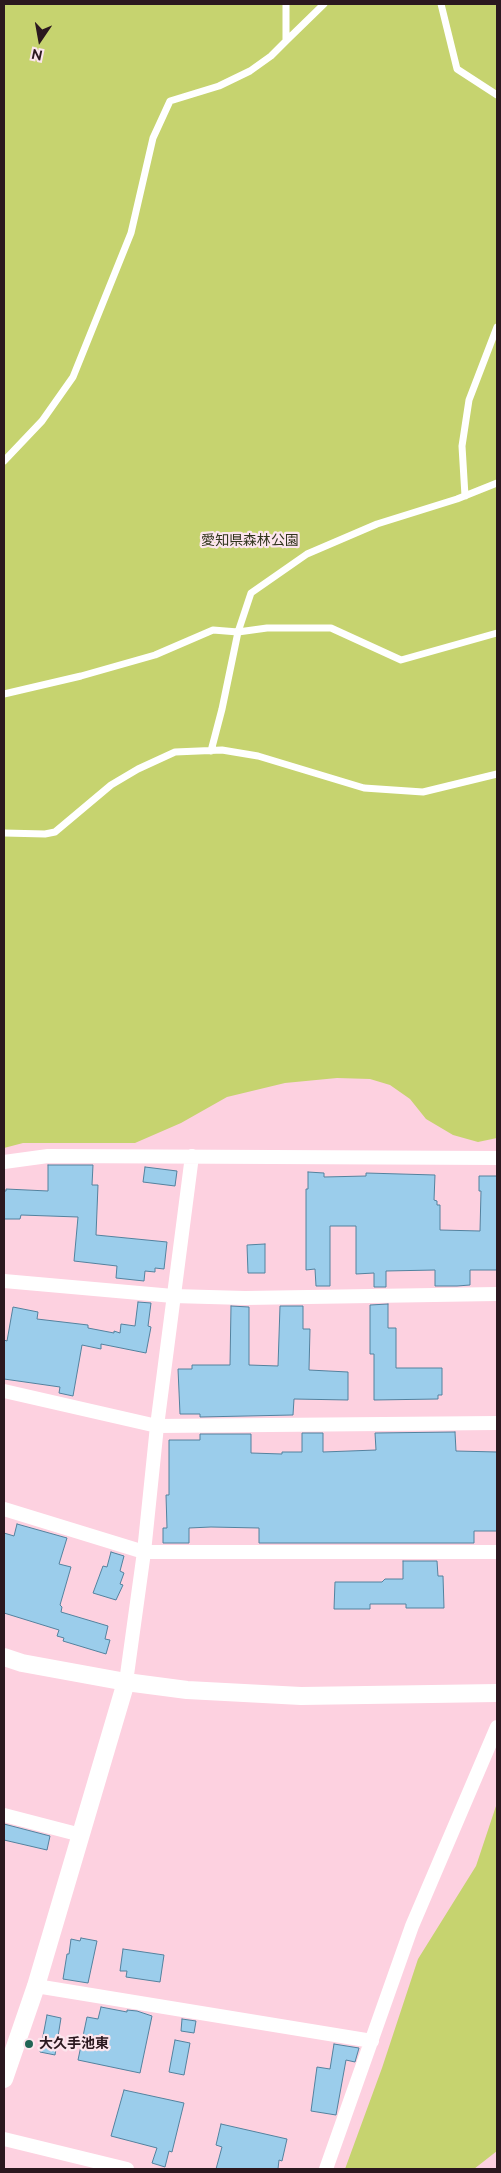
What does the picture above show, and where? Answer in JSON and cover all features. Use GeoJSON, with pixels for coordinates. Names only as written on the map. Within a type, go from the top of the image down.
{"type":"FeatureCollection","features":[{"type":"Feature","properties":{"kind":"street"},"geometry":{"type":"LineString","coordinates":[[4,1162],[48,1156],[497,1158]]}},
{"type":"Feature","properties":{"kind":"street"},"geometry":{"type":"LineString","coordinates":[[4,2080],[36,1986],[126,1682],[144,1552],[157,1426],[192,1156]]}},
{"type":"Feature","properties":{"kind":"street"},"geometry":{"type":"LineString","coordinates":[[4,1281],[173,1296],[245,1298],[497,1294]]}},
{"type":"Feature","properties":{"kind":"street"},"geometry":{"type":"LineString","coordinates":[[4,1391],[157,1426],[497,1423]]}},
{"type":"Feature","properties":{"kind":"street"},"geometry":{"type":"LineString","coordinates":[[4,1509],[144,1552],[497,1552]]}},
{"type":"Feature","properties":{"kind":"street"},"geometry":{"type":"LineString","coordinates":[[4,1657],[22,1663],[126,1682],[187,1690],[300,1696],[497,1693]]}},
{"type":"Feature","properties":{"kind":"street"},"geometry":{"type":"LineString","coordinates":[[326,2169],[412,1926],[497,1727]]}},
{"type":"Feature","properties":{"kind":"street"},"geometry":{"type":"LineString","coordinates":[[4,1815],[81,1835]]}},
{"type":"Feature","properties":{"kind":"street"},"geometry":{"type":"LineString","coordinates":[[36,1986],[372,2041]]}},
{"type":"Feature","properties":{"kind":"street"},"geometry":{"type":"LineString","coordinates":[[4,2139],[111,2167],[127,2169]]}},
{"type":"Feature","properties":{"kind":"lane"},"geometry":{"type":"LineString","coordinates":[[286,4],[286,41]]}},
{"type":"Feature","properties":{"kind":"lane"},"geometry":{"type":"LineString","coordinates":[[4,461],[42,421],[73,377],[131,232],[153,138],[170,101],[219,86],[250,71],[271,56],[324,4]]}},
{"type":"Feature","properties":{"kind":"lane"},"geometry":{"type":"LineString","coordinates":[[441,4],[457,69],[497,95]]}},
{"type":"Feature","properties":{"kind":"lane"},"geometry":{"type":"LineString","coordinates":[[465,496],[462,446],[468,400],[497,327]]}},
{"type":"Feature","properties":{"kind":"lane"},"geometry":{"type":"LineString","coordinates":[[211,750],[222,709],[238,632],[251,593],[307,554],[377,524],[465,496],[497,482]]}},
{"type":"Feature","properties":{"kind":"lane"},"geometry":{"type":"LineString","coordinates":[[4,694],[81,676],[155,655],[213,630],[238,632],[267,628],[331,628],[401,660],[497,633]]}},
{"type":"Feature","properties":{"kind":"lane"},"geometry":{"type":"LineString","coordinates":[[4,833],[45,834],[55,832],[111,785],[138,769],[175,752],[222,750],[258,756],[364,788],[423,792],[497,774]]}},
{"type":"Feature","properties":{"kind":"green space","name":"愛知県森林公園"},"geometry":{"type":"Polygon","coordinates":[[[4,4],[497,4],[497,1138],[478,1142],[453,1135],[426,1119],[410,1099],[390,1085],[370,1079],[337,1078],[285,1083],[227,1097],[181,1123],[135,1143],[23,1143],[4,1148],[4,4]]]}},
{"type":"Feature","properties":{"kind":"green space"},"geometry":{"type":"Polygon","coordinates":[[[497,1803],[497,2151],[474,2169],[345,2169],[382,2068],[418,1959],[476,1866],[497,1803]]]}},
{"type":"Feature","properties":{"kind":"building"},"geometry":{"type":"Polygon","coordinates":[[[48,1165],[93,1165],[92,1185],[98,1185],[96,1235],[167,1242],[164,1269],[155,1268],[155,1272],[145,1271],[144,1281],[116,1278],[117,1266],[74,1261],[78,1217],[21,1215],[20,1219],[4,1219],[4,1191],[6,1189],[48,1191],[48,1165]]]}},
{"type":"Feature","properties":{"kind":"building"},"geometry":{"type":"Polygon","coordinates":[[[145,1167],[177,1171],[175,1186],[143,1182],[145,1167]]]}},
{"type":"Feature","properties":{"kind":"building"},"geometry":{"type":"Polygon","coordinates":[[[308,1172],[324,1173],[324,1177],[366,1176],[366,1173],[435,1175],[434,1200],[437,1201],[437,1205],[440,1205],[440,1230],[480,1231],[481,1191],[479,1191],[479,1176],[497,1176],[497,1270],[470,1270],[470,1285],[457,1286],[435,1286],[435,1270],[386,1271],[386,1287],[374,1287],[374,1273],[356,1274],[356,1226],[330,1226],[330,1286],[316,1286],[315,1269],[306,1270],[306,1189],[308,1189],[308,1172]]]}},
{"type":"Feature","properties":{"kind":"building"},"geometry":{"type":"Polygon","coordinates":[[[265,1244],[265,1273],[248,1273],[247,1245],[265,1244]]]}},
{"type":"Feature","properties":{"kind":"building"},"geometry":{"type":"Polygon","coordinates":[[[138,1302],[151,1303],[148,1326],[151,1327],[146,1353],[101,1344],[101,1349],[82,1345],[73,1396],[59,1393],[60,1387],[4,1379],[4,1340],[7,1341],[13,1307],[38,1312],[37,1319],[88,1325],[88,1328],[120,1333],[121,1324],[135,1326],[138,1302]]]}},
{"type":"Feature","properties":{"kind":"building"},"geometry":{"type":"Polygon","coordinates":[[[388,1304],[388,1328],[396,1328],[396,1368],[442,1368],[442,1395],[438,1395],[438,1399],[374,1400],[374,1354],[370,1354],[370,1305],[388,1304]]]}},
{"type":"Feature","properties":{"kind":"building"},"geometry":{"type":"Polygon","coordinates":[[[231,1306],[249,1307],[249,1365],[278,1366],[280,1306],[303,1306],[303,1329],[310,1329],[309,1370],[348,1372],[348,1400],[294,1399],[293,1415],[200,1417],[200,1414],[180,1414],[178,1369],[192,1369],[192,1365],[230,1365],[231,1306]]]}},
{"type":"Feature","properties":{"kind":"building"},"geometry":{"type":"Polygon","coordinates":[[[455,1432],[456,1451],[497,1452],[497,1531],[474,1531],[474,1543],[259,1543],[259,1528],[211,1527],[189,1528],[189,1543],[163,1543],[163,1528],[167,1528],[166,1495],[169,1495],[169,1440],[200,1440],[200,1434],[251,1434],[251,1453],[282,1454],[282,1452],[302,1452],[302,1433],[323,1433],[323,1452],[376,1450],[375,1433],[455,1432]]]}},
{"type":"Feature","properties":{"kind":"building"},"geometry":{"type":"Polygon","coordinates":[[[17,1524],[67,1538],[59,1564],[71,1567],[60,1605],[62,1607],[61,1612],[108,1626],[105,1639],[110,1640],[106,1654],[63,1641],[64,1638],[57,1636],[59,1630],[4,1613],[4,1533],[14,1536],[17,1524]]]}},
{"type":"Feature","properties":{"kind":"building"},"geometry":{"type":"Polygon","coordinates":[[[111,1552],[124,1556],[120,1571],[124,1573],[120,1584],[123,1585],[116,1600],[93,1593],[103,1566],[107,1567],[111,1552]]]}},
{"type":"Feature","properties":{"kind":"building"},"geometry":{"type":"Polygon","coordinates":[[[403,1561],[437,1561],[438,1576],[443,1576],[444,1608],[406,1608],[406,1604],[370,1604],[370,1609],[334,1609],[335,1582],[382,1582],[385,1579],[403,1579],[403,1561]]]}},
{"type":"Feature","properties":{"kind":"building"},"geometry":{"type":"Polygon","coordinates":[[[4,1824],[50,1836],[47,1850],[4,1840],[4,1824]]]}},
{"type":"Feature","properties":{"kind":"building"},"geometry":{"type":"Polygon","coordinates":[[[81,1938],[97,1941],[88,1983],[63,1979],[71,1939],[80,1941],[81,1938]]]}},
{"type":"Feature","properties":{"kind":"building"},"geometry":{"type":"Polygon","coordinates":[[[123,1949],[164,1955],[160,1982],[126,1977],[127,1971],[120,1971],[123,1949]]]}},
{"type":"Feature","properties":{"kind":"building"},"geometry":{"type":"Polygon","coordinates":[[[101,2007],[127,2012],[127,2010],[137,2011],[152,2016],[140,2073],[78,2060],[87,2017],[98,2019],[101,2007]]]}},
{"type":"Feature","properties":{"kind":"building"},"geometry":{"type":"Polygon","coordinates":[[[47,2015],[61,2018],[55,2055],[40,2052],[47,2015]]]}},
{"type":"Feature","properties":{"kind":"building"},"geometry":{"type":"Polygon","coordinates":[[[182,2019],[196,2021],[194,2033],[181,2031],[182,2019]]]}},
{"type":"Feature","properties":{"kind":"building"},"geometry":{"type":"Polygon","coordinates":[[[175,2040],[190,2043],[184,2075],[169,2072],[175,2040]]]}},
{"type":"Feature","properties":{"kind":"building"},"geometry":{"type":"Polygon","coordinates":[[[334,2044],[359,2048],[355,2062],[346,2060],[336,2115],[311,2111],[317,2067],[330,2069],[334,2044]]]}},
{"type":"Feature","properties":{"kind":"building"},"geometry":{"type":"Polygon","coordinates":[[[124,2090],[184,2103],[172,2152],[169,2151],[165,2167],[152,2163],[157,2148],[111,2136],[124,2090]]]}},
{"type":"Feature","properties":{"kind":"building"},"geometry":{"type":"Polygon","coordinates":[[[221,2124],[287,2139],[282,2161],[279,2160],[278,2169],[216,2169],[222,2147],[216,2145],[221,2124]]]}},
{"type":"Feature","properties":{"kind":"place","name":"大久手池東"},"geometry":{"type":"Point","coordinates":[29,2044]}}]}
